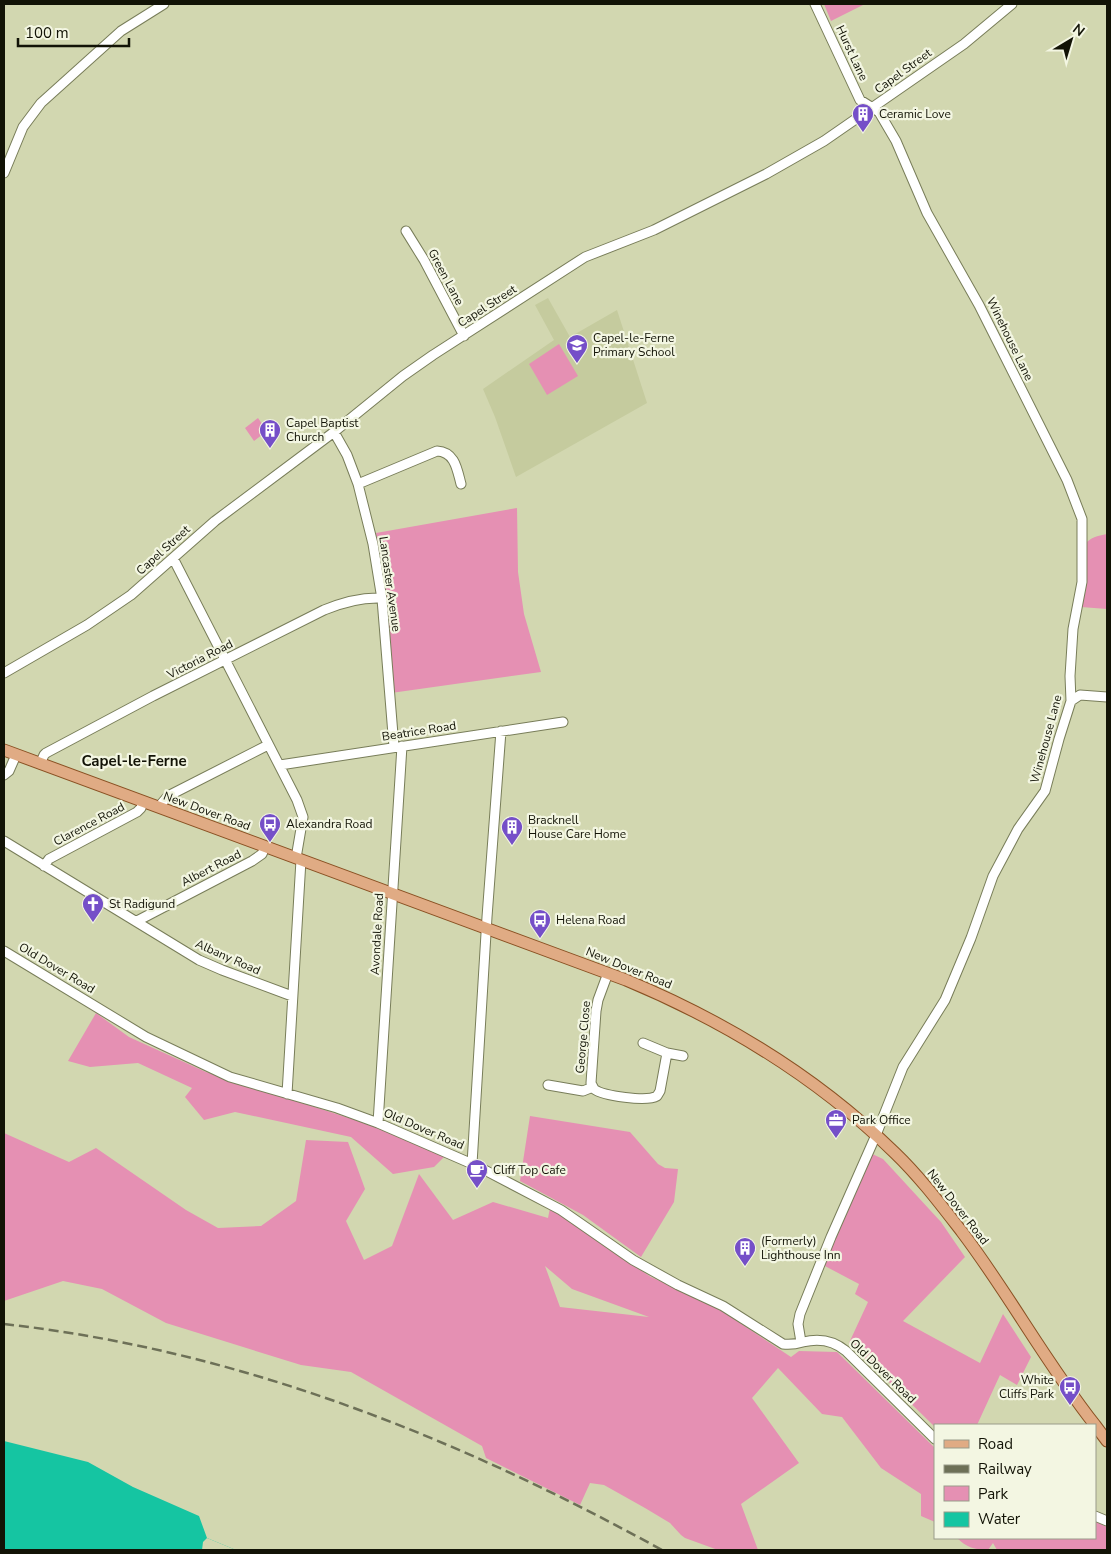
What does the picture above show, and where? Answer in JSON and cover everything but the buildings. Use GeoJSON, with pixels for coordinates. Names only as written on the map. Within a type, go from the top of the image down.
{"type":"FeatureCollection","features":[{"type":"Feature","properties":{"kind":"main road","name":"New Dover Road"},"geometry":{"type":"LineString","coordinates":[[4,750],[608,973],[693,1010],[755,1044],[822,1091],[876,1135],[916,1176],[962,1232],[1065,1385],[1094,1424]]}},
{"type":"Feature","properties":{"kind":"main road","name":"New Dover Road"},"geometry":{"type":"LineString","coordinates":[[1096,1426],[1107,1440]]}},
{"type":"Feature","properties":{"kind":"street"},"geometry":{"type":"LineString","coordinates":[[4,173],[23,127],[41,103],[121,31],[164,4]]}},
{"type":"Feature","properties":{"kind":"street","name":"Hurst Lane"},"geometry":{"type":"LineString","coordinates":[[815,4],[860,100],[872,108]]}},
{"type":"Feature","properties":{"kind":"street","name":"Capel Street"},"geometry":{"type":"LineString","coordinates":[[4,673],[104,614],[146,584],[215,521],[334,432],[403,376],[585,257],[654,230],[766,174],[824,141],[964,44],[1012,4]]}},
{"type":"Feature","properties":{"kind":"street","name":"Winehouse Lane"},"geometry":{"type":"LineString","coordinates":[[801,1342],[798,1324],[800,1314],[903,1067],[945,1000],[971,938],[993,876],[1018,829],[1045,791],[1071,701],[1070,676],[1073,629],[1082,582],[1082,519],[1067,480],[980,305],[927,214],[896,141],[879,112],[872,108]]}},
{"type":"Feature","properties":{"kind":"street","name":"Green Lane"},"geometry":{"type":"LineString","coordinates":[[406,231],[424,260],[464,336]]}},
{"type":"Feature","properties":{"kind":"street","name":"Lancaster Avenue"},"geometry":{"type":"LineString","coordinates":[[334,432],[344,450],[358,484],[373,544],[382,598],[398,747]]}},
{"type":"Feature","properties":{"kind":"street"},"geometry":{"type":"LineString","coordinates":[[358,484],[437,452],[446,452],[453,459],[461,484]]}},
{"type":"Feature","properties":{"kind":"street"},"geometry":{"type":"LineString","coordinates":[[173,558],[298,800],[302,813],[298,859],[287,1094]]}},
{"type":"Feature","properties":{"kind":"street","name":"Victoria Road"},"geometry":{"type":"LineString","coordinates":[[40,764],[44,754],[338,604],[360,599],[382,598]]}},
{"type":"Feature","properties":{"kind":"street"},"geometry":{"type":"LineString","coordinates":[[1071,701],[1080,694],[1107,697]]}},
{"type":"Feature","properties":{"kind":"street","name":"Beatrice Road"},"geometry":{"type":"LineString","coordinates":[[280,765],[563,722]]}},
{"type":"Feature","properties":{"kind":"street"},"geometry":{"type":"LineString","coordinates":[[472,1164],[501,731]]}},
{"type":"Feature","properties":{"kind":"street"},"geometry":{"type":"LineString","coordinates":[[160,808],[168,796],[268,745]]}},
{"type":"Feature","properties":{"kind":"street","name":"Avondale Road"},"geometry":{"type":"LineString","coordinates":[[378,1123],[393,894],[398,747]]}},
{"type":"Feature","properties":{"kind":"street"},"geometry":{"type":"LineString","coordinates":[[4,775],[10,768],[16,755]]}},
{"type":"Feature","properties":{"kind":"street","name":"Clarence Road"},"geometry":{"type":"LineString","coordinates":[[44,866],[49,860],[137,812],[143,802]]}},
{"type":"Feature","properties":{"kind":"street","name":"Albany Road"},"geometry":{"type":"LineString","coordinates":[[4,841],[204,962],[292,996]]}},
{"type":"Feature","properties":{"kind":"street","name":"Albert Road"},"geometry":{"type":"LineString","coordinates":[[137,922],[252,861],[262,854],[265,847]]}},
{"type":"Feature","properties":{"kind":"street","name":"Old Dover Road"},"geometry":{"type":"LineString","coordinates":[[4,951],[146,1037],[230,1077],[337,1108],[378,1123],[472,1164],[561,1210],[633,1260],[723,1306],[786,1345],[816,1339],[834,1343],[843,1349],[934,1438]]}},
{"type":"Feature","properties":{"kind":"street","name":"George Close"},"geometry":{"type":"LineString","coordinates":[[608,973],[597,1005],[593,1056],[593,1087],[597,1092],[604,1094],[648,1099],[655,1098],[660,1091],[667,1053]]}},
{"type":"Feature","properties":{"kind":"street"},"geometry":{"type":"LineString","coordinates":[[643,1043],[667,1053],[683,1056]]}},
{"type":"Feature","properties":{"kind":"street"},"geometry":{"type":"LineString","coordinates":[[548,1085],[583,1091],[593,1087]]}},
{"type":"Feature","properties":{"kind":"shaded area","name":"Capel-le-Ferne Primary School"},"geometry":{"type":"Polygon","coordinates":[[[548,298],[570,337],[617,310],[647,403],[516,477],[483,389],[554,340],[535,305],[548,298]]]}},
{"type":"Feature","properties":{"kind":"green space"},"geometry":{"type":"Polygon","coordinates":[[[824,4],[865,4],[831,21],[824,4]]]}},
{"type":"Feature","properties":{"kind":"green space"},"geometry":{"type":"Polygon","coordinates":[[[559,344],[578,376],[547,395],[529,364],[559,344]]]}},
{"type":"Feature","properties":{"kind":"green space"},"geometry":{"type":"Polygon","coordinates":[[[258,418],[267,431],[254,441],[245,428],[258,418]]]}},
{"type":"Feature","properties":{"kind":"green space"},"geometry":{"type":"Polygon","coordinates":[[[517,508],[518,572],[524,614],[541,672],[391,693],[376,533],[517,508]]]}},
{"type":"Feature","properties":{"kind":"green space"},"geometry":{"type":"Polygon","coordinates":[[[1107,534],[1107,609],[1081,607],[1086,590],[1084,545],[1094,537],[1107,534]]]}},
{"type":"Feature","properties":{"kind":"green space"},"geometry":{"type":"Polygon","coordinates":[[[96,1013],[129,1037],[206,1072],[377,1127],[444,1157],[434,1167],[393,1174],[351,1137],[235,1112],[204,1120],[185,1097],[192,1088],[138,1063],[90,1067],[68,1061],[96,1013]]]}},
{"type":"Feature","properties":{"kind":"green space"},"geometry":{"type":"Polygon","coordinates":[[[530,1116],[630,1132],[658,1164],[665,1168],[678,1169],[674,1202],[641,1257],[583,1215],[520,1181],[530,1116]]]}},
{"type":"Feature","properties":{"kind":"green space"},"geometry":{"type":"Polygon","coordinates":[[[4,1133],[69,1162],[96,1148],[186,1210],[218,1228],[261,1226],[296,1201],[306,1140],[348,1142],[365,1189],[346,1221],[364,1260],[392,1246],[419,1174],[453,1220],[493,1202],[548,1218],[550,1208],[553,1209],[651,1277],[710,1303],[791,1357],[799,1351],[837,1352],[934,1447],[934,1522],[921,1516],[921,1494],[881,1468],[842,1417],[822,1414],[778,1368],[752,1398],[799,1463],[741,1504],[758,1550],[718,1550],[685,1538],[670,1523],[604,1485],[590,1483],[580,1505],[486,1458],[482,1446],[351,1372],[301,1365],[166,1323],[102,1289],[63,1281],[4,1301],[4,1133]],[[545,1266],[560,1307],[649,1317],[572,1289],[545,1266]]]}},
{"type":"Feature","properties":{"kind":"green space"},"geometry":{"type":"Polygon","coordinates":[[[870,1153],[883,1159],[941,1222],[965,1257],[903,1321],[980,1363],[1003,1314],[1031,1357],[1017,1385],[1000,1375],[977,1424],[934,1424],[934,1426],[849,1343],[868,1302],[855,1294],[859,1284],[823,1265],[870,1153]]]}},
{"type":"Feature","properties":{"kind":"green space"},"geometry":{"type":"Polygon","coordinates":[[[1096,1522],[1107,1527],[1107,1550],[997,1550],[993,1543],[988,1550],[983,1550],[967,1546],[958,1539],[1096,1539],[1096,1522]]]}},
{"type":"Feature","properties":{"kind":"water"},"geometry":{"type":"Polygon","coordinates":[[[4,1441],[88,1462],[133,1487],[199,1516],[207,1538],[236,1550],[4,1550],[4,1441]]]}},
{"type":"Feature","properties":{"kind":"pier"},"geometry":{"type":"Polygon","coordinates":[[[207,1538],[236,1550],[202,1550],[203,1542],[207,1538]]]}},
{"type":"Feature","properties":{"kind":"railway"},"geometry":{"type":"LineString","coordinates":[[4,1324],[91,1337],[177,1354],[261,1377],[344,1404],[425,1436],[505,1471],[584,1509],[662,1550]]}},
{"type":"Feature","properties":{"kind":"place","name":"Ceramic Love"},"geometry":{"type":"Point","coordinates":[863,133]}},
{"type":"Feature","properties":{"kind":"place","name":"Capel-le-Ferne Primary School"},"geometry":{"type":"Point","coordinates":[577,364]}},
{"type":"Feature","properties":{"kind":"place","name":"Capel Baptist Church"},"geometry":{"type":"Point","coordinates":[270,449]}},
{"type":"Feature","properties":{"kind":"place","name":"Alexandra Road"},"geometry":{"type":"Point","coordinates":[270,843]}},
{"type":"Feature","properties":{"kind":"place","name":"Bracknell House Care Home"},"geometry":{"type":"Point","coordinates":[512,846]}},
{"type":"Feature","properties":{"kind":"place","name":"St Radigund"},"geometry":{"type":"Point","coordinates":[93,923]}},
{"type":"Feature","properties":{"kind":"place","name":"Helena Road"},"geometry":{"type":"Point","coordinates":[540,939]}},
{"type":"Feature","properties":{"kind":"place","name":"Park Office"},"geometry":{"type":"Point","coordinates":[836,1139]}},
{"type":"Feature","properties":{"kind":"place","name":"Cliff Top Cafe"},"geometry":{"type":"Point","coordinates":[477,1189]}},
{"type":"Feature","properties":{"kind":"place","name":"(Formerly) Lighthouse Inn"},"geometry":{"type":"Point","coordinates":[745,1267]}},
{"type":"Feature","properties":{"kind":"place","name":"White Cliffs Park"},"geometry":{"type":"Point","coordinates":[1070,1406]}},
{"type":"Feature","properties":{"kind":"district","name":"Capel-le-Ferne"},"geometry":{"type":"Point","coordinates":[134,761]}}]}
